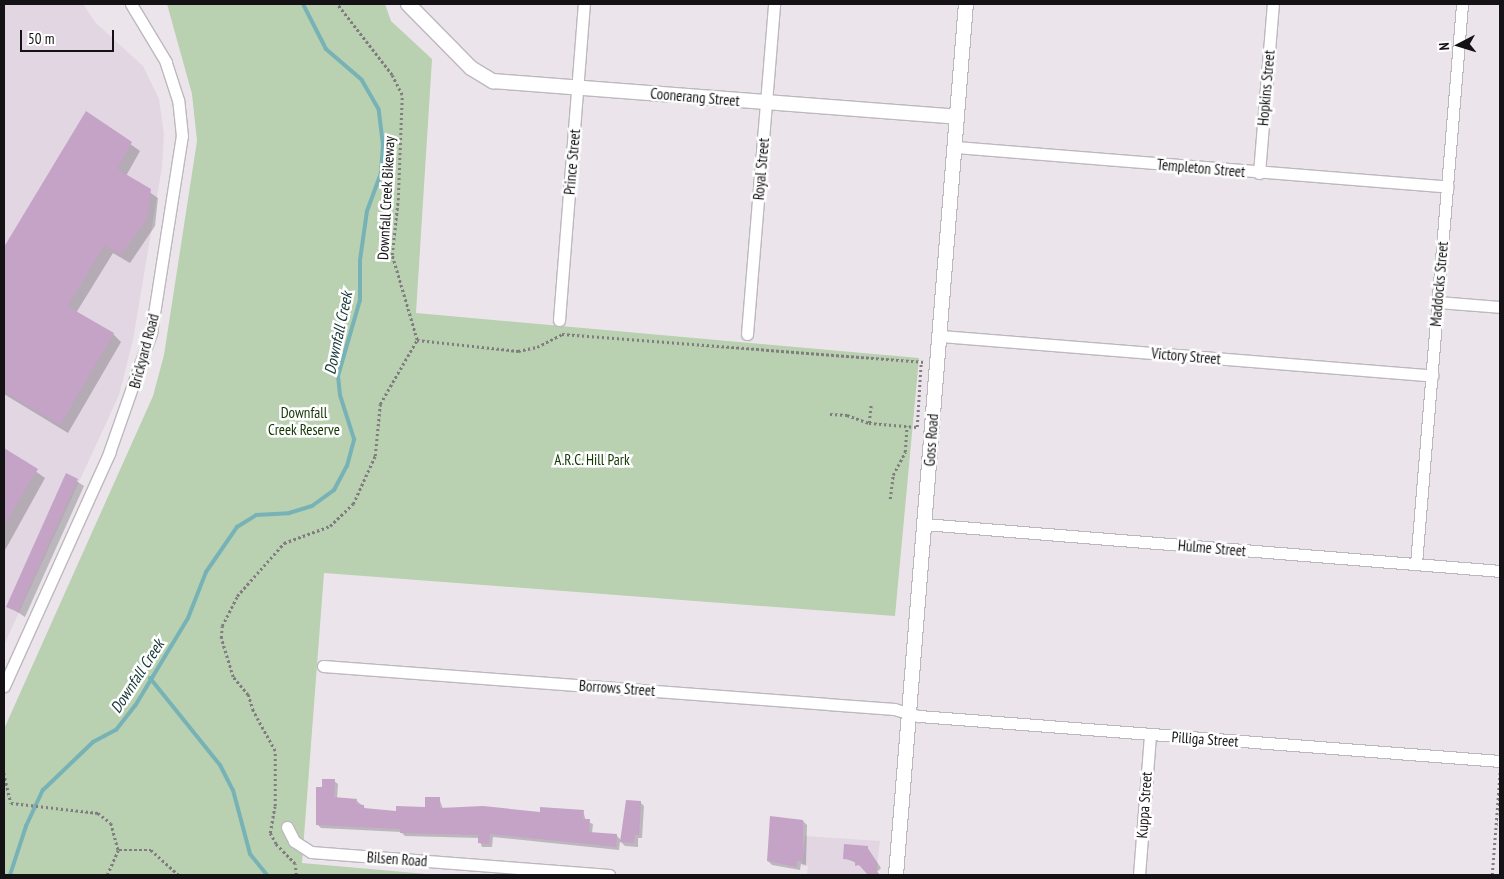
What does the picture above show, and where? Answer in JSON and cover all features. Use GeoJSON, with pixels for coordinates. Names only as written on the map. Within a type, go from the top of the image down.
{"type":"FeatureCollection","features":[{"type":"Feature","properties":{"kind":"street","name":"Brickyard Road"},"geometry":{"type":"LineString","coordinates":[[4,686],[109,453],[151,333],[182,136],[178,100],[168,69],[157,44],[131,4]]}},
{"type":"Feature","properties":{"kind":"street","name":"Coonerang Street"},"geometry":{"type":"LineString","coordinates":[[408,4],[486,78],[578,88],[957,117]]}},
{"type":"Feature","properties":{"kind":"street","name":"Prince Street"},"geometry":{"type":"LineString","coordinates":[[559,320],[584,4]]}},
{"type":"Feature","properties":{"kind":"street","name":"Royal Street"},"geometry":{"type":"LineString","coordinates":[[748,334],[774,4]]}},
{"type":"Feature","properties":{"kind":"street","name":"Goss Road"},"geometry":{"type":"LineString","coordinates":[[896,875],[966,4]]}},
{"type":"Feature","properties":{"kind":"street","name":"Hopkins Street"},"geometry":{"type":"LineString","coordinates":[[1259,173],[1273,4]]}},
{"type":"Feature","properties":{"kind":"street","name":"Maddocks Street"},"geometry":{"type":"LineString","coordinates":[[1416,564],[1462,4]]}},
{"type":"Feature","properties":{"kind":"street","name":"Templeton Street"},"geometry":{"type":"LineString","coordinates":[[954,147],[1447,187]]}},
{"type":"Feature","properties":{"kind":"street"},"geometry":{"type":"LineString","coordinates":[[1437,302],[1500,307]]}},
{"type":"Feature","properties":{"kind":"street","name":"Victory Street"},"geometry":{"type":"LineString","coordinates":[[940,336],[1432,376]]}},
{"type":"Feature","properties":{"kind":"street","name":"Hulme Street"},"geometry":{"type":"LineString","coordinates":[[924,524],[1500,571]]}},
{"type":"Feature","properties":{"kind":"street","name":"Borrows Street"},"geometry":{"type":"LineString","coordinates":[[323,666],[894,709],[909,714]]}},
{"type":"Feature","properties":{"kind":"street","name":"Pilliga Street"},"geometry":{"type":"LineString","coordinates":[[909,714],[1500,761]]}},
{"type":"Feature","properties":{"kind":"street","name":"Kuppa Street"},"geometry":{"type":"LineString","coordinates":[[1139,875],[1150,734]]}},
{"type":"Feature","properties":{"kind":"street","name":"Bilsen Road"},"geometry":{"type":"LineString","coordinates":[[287,827],[294,841],[311,852],[610,875]]}},
{"type":"Feature","properties":{"kind":"path","name":"Downfall Creek Bikeway"},"geometry":{"type":"LineString","coordinates":[[337,4],[392,75],[402,95],[398,200],[392,255],[417,340]]}},
{"type":"Feature","properties":{"kind":"path"},"geometry":{"type":"LineString","coordinates":[[296,875],[295,864],[276,844],[270,833],[275,806],[276,750],[252,711],[248,695],[233,677],[221,638],[222,626],[237,596],[284,543],[330,526],[353,504],[368,478],[375,456],[380,404],[417,340],[518,351],[537,347],[562,334],[937,363]]}},
{"type":"Feature","properties":{"kind":"path"},"geometry":{"type":"LineString","coordinates":[[830,414],[847,415],[869,423],[917,427],[921,362]]}},
{"type":"Feature","properties":{"kind":"path"},"geometry":{"type":"LineString","coordinates":[[869,423],[871,405]]}},
{"type":"Feature","properties":{"kind":"path"},"geometry":{"type":"LineString","coordinates":[[890,499],[893,475],[905,452],[907,426]]}},
{"type":"Feature","properties":{"kind":"path"},"geometry":{"type":"LineString","coordinates":[[1492,875],[1500,769]]}},
{"type":"Feature","properties":{"kind":"path"},"geometry":{"type":"LineString","coordinates":[[4,773],[9,798],[18,806],[92,812],[105,817],[115,832],[118,850],[107,875]]}},
{"type":"Feature","properties":{"kind":"path"},"geometry":{"type":"LineString","coordinates":[[118,850],[151,850],[179,875]]}},
{"type":"Feature","properties":{"kind":"shaded area"},"geometry":{"type":"Polygon","coordinates":[[[4,4],[83,4],[95,22],[143,66],[159,99],[164,134],[162,167],[133,340],[119,395],[4,645],[4,4]]]}},
{"type":"Feature","properties":{"kind":"shaded area"},"geometry":{"type":"Polygon","coordinates":[[[805,836],[880,841],[876,874],[807,874],[808,866],[802,866],[805,836]]]}},
{"type":"Feature","properties":{"kind":"green space","name":"Downfall Creek Reserve"},"geometry":{"type":"Polygon","coordinates":[[[167,4],[385,4],[391,21],[432,59],[416,313],[919,358],[895,616],[324,573],[302,863],[438,875],[4,875],[4,729],[153,396],[164,355],[197,141],[192,94],[167,4]]]}},
{"type":"Feature","properties":{"kind":"building"},"geometry":{"type":"Polygon","coordinates":[[[86,111],[132,142],[117,169],[151,189],[147,218],[121,255],[105,245],[67,306],[114,333],[60,425],[4,392],[4,247],[86,111]]]}},
{"type":"Feature","properties":{"kind":"building"},"geometry":{"type":"Polygon","coordinates":[[[4,448],[38,469],[4,525],[4,448]]]}},
{"type":"Feature","properties":{"kind":"building"},"geometry":{"type":"Polygon","coordinates":[[[66,473],[78,479],[18,612],[6,607],[66,473]]]}},
{"type":"Feature","properties":{"kind":"building"},"geometry":{"type":"Polygon","coordinates":[[[322,779],[335,779],[334,797],[357,799],[356,804],[364,805],[364,808],[396,811],[396,806],[425,807],[425,797],[440,797],[440,808],[483,806],[540,812],[540,807],[584,810],[583,819],[590,819],[589,832],[617,834],[616,847],[490,834],[489,844],[478,843],[478,835],[400,833],[400,829],[316,825],[316,787],[322,787],[322,779]]]}},
{"type":"Feature","properties":{"kind":"building"},"geometry":{"type":"Polygon","coordinates":[[[626,800],[641,801],[639,835],[635,835],[634,843],[620,842],[626,800]]]}},
{"type":"Feature","properties":{"kind":"building"},"geometry":{"type":"Polygon","coordinates":[[[770,816],[803,820],[803,861],[797,861],[797,867],[767,861],[770,816]]]}},
{"type":"Feature","properties":{"kind":"building"},"geometry":{"type":"Polygon","coordinates":[[[844,844],[868,846],[868,850],[878,864],[874,868],[880,875],[868,875],[859,865],[855,866],[855,860],[843,859],[844,844]]]}},
{"type":"Feature","properties":{"kind":"waterway","name":"Downfall Creek"},"geometry":{"type":"LineString","coordinates":[[10,875],[26,826],[43,790],[93,742],[116,730],[135,706],[188,618],[206,572],[237,527],[256,515],[289,513],[312,506],[334,490],[347,466],[354,439],[340,395],[338,376],[360,300],[360,260],[367,211],[381,173],[383,145],[379,110],[362,80],[326,49],[303,4]]}},
{"type":"Feature","properties":{"kind":"waterway"},"geometry":{"type":"LineString","coordinates":[[150,678],[220,765],[233,790],[250,854],[267,875]]}},
{"type":"Feature","properties":{"kind":"park label","name":"A.R.C. Hill Park"},"geometry":{"type":"Point","coordinates":[592,460]}}]}
